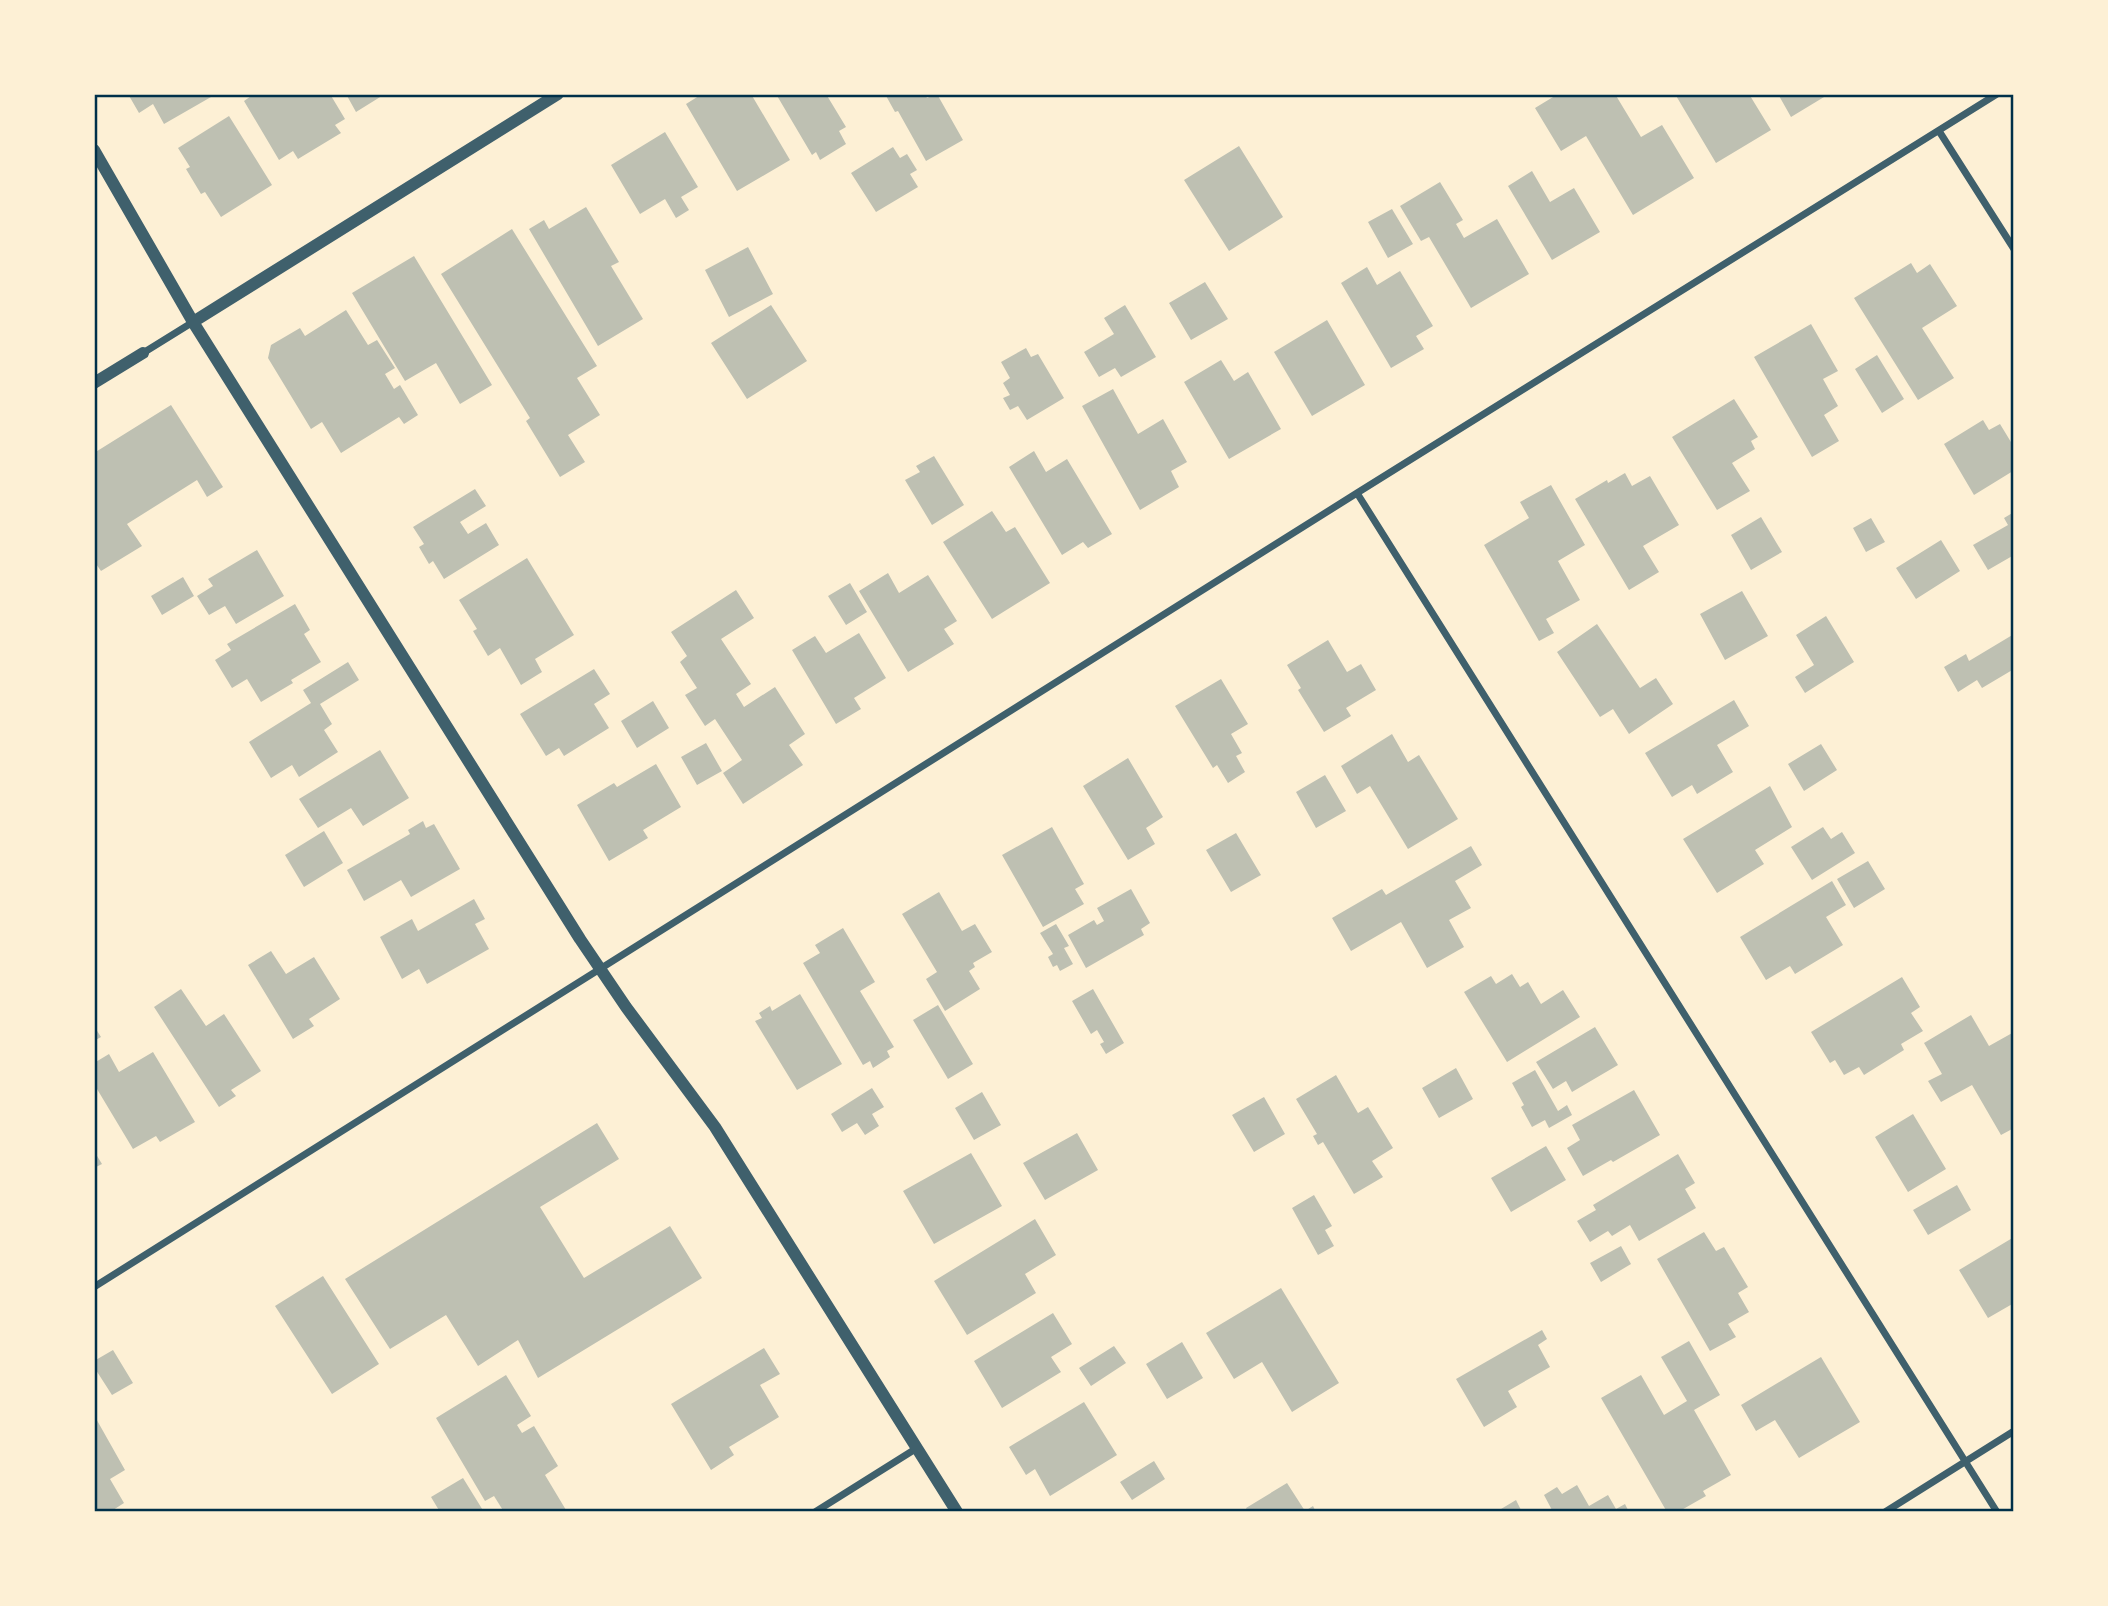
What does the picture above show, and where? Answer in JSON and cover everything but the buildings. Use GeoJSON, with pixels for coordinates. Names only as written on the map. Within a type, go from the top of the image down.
{"type":"FeatureCollection","features":[{"type":"Feature","properties":{"kind":"street"},"geometry":{"type":"LineString","coordinates":[[94,383],[558,94]]}},
{"type":"Feature","properties":{"kind":"street"},"geometry":{"type":"LineString","coordinates":[[94,1287],[1997,94]]}},
{"type":"Feature","properties":{"kind":"street"},"geometry":{"type":"LineString","coordinates":[[1939,131],[2014,249]]}},
{"type":"Feature","properties":{"kind":"street"},"geometry":{"type":"LineString","coordinates":[[94,150],[192,322],[600,970],[715,1127],[957,1511]]}},
{"type":"Feature","properties":{"kind":"street"},"geometry":{"type":"LineString","coordinates":[[1357,493],[1997,1511]]}},
{"type":"Feature","properties":{"kind":"street"},"geometry":{"type":"LineString","coordinates":[[1885,1511],[2014,1431]]}},
{"type":"Feature","properties":{"kind":"street"},"geometry":{"type":"LineString","coordinates":[[815,1511],[917,1448]]}}]}
